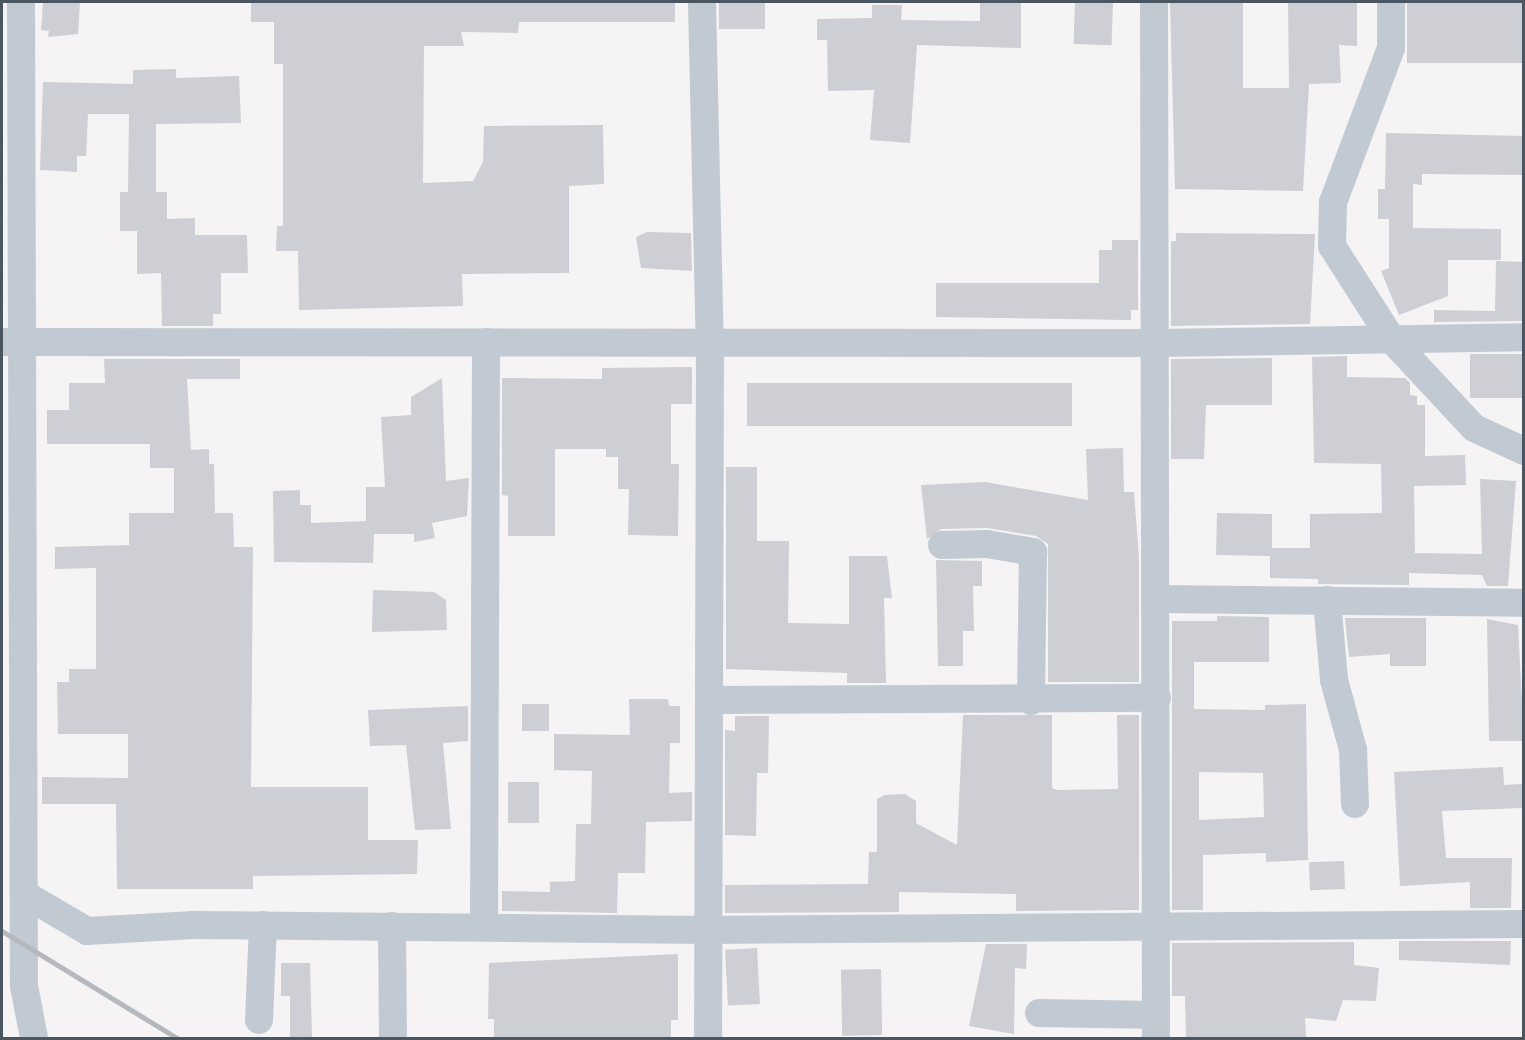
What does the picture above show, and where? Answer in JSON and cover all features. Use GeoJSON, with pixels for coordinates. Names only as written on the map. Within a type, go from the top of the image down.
{"type":"FeatureCollection","features":[{"type":"Feature","properties":{"kind":"street"},"geometry":{"type":"LineString","coordinates":[[10,1038],[32,1028],[13,983],[24,894],[12,342],[21,2]]}},
{"type":"Feature","properties":{"kind":"street"},"geometry":{"type":"LineString","coordinates":[[702,2],[710,342],[708,1038]]}},
{"type":"Feature","properties":{"kind":"street"},"geometry":{"type":"LineString","coordinates":[[1039,1013],[1156,1027],[1157,599],[1154,2]]}},
{"type":"Feature","properties":{"kind":"street"},"geometry":{"type":"LineString","coordinates":[[1391,2],[1391,48],[1333,202],[1332,246],[1392,340],[1474,428],[1524,451]]}},
{"type":"Feature","properties":{"kind":"street"},"geometry":{"type":"LineString","coordinates":[[12,342],[1156,343],[1524,337]]}},
{"type":"Feature","properties":{"kind":"street"},"geometry":{"type":"LineString","coordinates":[[483,926],[486,342]]}},
{"type":"Feature","properties":{"kind":"street"},"geometry":{"type":"LineString","coordinates":[[942,545],[987,544],[1033,552],[1031,701]]}},
{"type":"Feature","properties":{"kind":"street"},"geometry":{"type":"LineString","coordinates":[[1157,599],[1524,603]]}},
{"type":"Feature","properties":{"kind":"street"},"geometry":{"type":"LineString","coordinates":[[1327,600],[1334,680],[1353,750],[1355,804]]}},
{"type":"Feature","properties":{"kind":"street"},"geometry":{"type":"LineString","coordinates":[[709,700],[1031,701],[1157,698]]}},
{"type":"Feature","properties":{"kind":"street"},"geometry":{"type":"LineString","coordinates":[[24,894],[87,931],[263,925],[708,930],[1524,924]]}},
{"type":"Feature","properties":{"kind":"street"},"geometry":{"type":"LineString","coordinates":[[259,1020],[263,925]]}},
{"type":"Feature","properties":{"kind":"street"},"geometry":{"type":"LineString","coordinates":[[392,926],[393,1038]]}},
{"type":"Feature","properties":{"kind":"building"},"geometry":{"type":"Polygon","coordinates":[[[43,2],[80,2],[78,34],[48,37],[49,31],[41,30],[43,2]]]}},
{"type":"Feature","properties":{"kind":"building"},"geometry":{"type":"Polygon","coordinates":[[[251,2],[675,2],[675,22],[519,22],[518,33],[461,32],[464,46],[424,46],[423,183],[473,181],[483,162],[484,126],[603,125],[604,184],[569,186],[569,273],[462,274],[463,306],[299,310],[298,251],[276,251],[277,226],[283,226],[283,64],[274,64],[274,22],[251,22],[251,2]]]}},
{"type":"Feature","properties":{"kind":"building"},"geometry":{"type":"Polygon","coordinates":[[[719,2],[765,2],[765,29],[719,29],[719,2]]]}},
{"type":"Feature","properties":{"kind":"building"},"geometry":{"type":"Polygon","coordinates":[[[980,2],[1021,2],[1021,48],[917,45],[910,143],[870,140],[874,90],[828,91],[827,40],[817,40],[817,19],[872,18],[872,5],[902,5],[901,20],[980,21],[980,2]]]}},
{"type":"Feature","properties":{"kind":"building"},"geometry":{"type":"Polygon","coordinates":[[[1075,2],[1113,3],[1112,45],[1074,44],[1075,2]]]}},
{"type":"Feature","properties":{"kind":"building"},"geometry":{"type":"Polygon","coordinates":[[[1170,2],[1243,2],[1243,88],[1289,88],[1288,2],[1357,2],[1357,46],[1339,45],[1341,83],[1309,84],[1303,191],[1175,189],[1170,2]]]}},
{"type":"Feature","properties":{"kind":"building"},"geometry":{"type":"Polygon","coordinates":[[[1407,2],[1524,2],[1524,63],[1407,63],[1407,2]]]}},
{"type":"Feature","properties":{"kind":"building"},"geometry":{"type":"Polygon","coordinates":[[[176,69],[176,78],[239,76],[241,123],[156,124],[156,192],[167,192],[167,219],[195,218],[195,235],[247,235],[248,273],[221,273],[221,314],[213,314],[213,326],[162,326],[161,273],[137,274],[137,231],[120,231],[120,192],[128,192],[129,114],[88,114],[86,156],[77,156],[77,172],[40,170],[43,82],[133,84],[133,70],[176,69]]]}},
{"type":"Feature","properties":{"kind":"building"},"geometry":{"type":"Polygon","coordinates":[[[1386,133],[1524,136],[1524,175],[1422,174],[1422,185],[1413,184],[1413,228],[1501,229],[1501,260],[1448,260],[1448,296],[1399,315],[1381,271],[1389,268],[1389,219],[1378,219],[1378,189],[1385,189],[1386,133]]]}},
{"type":"Feature","properties":{"kind":"building"},"geometry":{"type":"Polygon","coordinates":[[[647,232],[691,233],[692,271],[641,268],[636,237],[647,232]]]}},
{"type":"Feature","properties":{"kind":"building"},"geometry":{"type":"Polygon","coordinates":[[[1176,233],[1315,234],[1310,324],[1171,326],[1171,241],[1176,241],[1176,233]]]}},
{"type":"Feature","properties":{"kind":"building"},"geometry":{"type":"Polygon","coordinates":[[[1112,240],[1138,240],[1138,310],[1131,310],[1131,320],[936,317],[936,283],[1099,283],[1099,250],[1112,250],[1112,240]]]}},
{"type":"Feature","properties":{"kind":"building"},"geometry":{"type":"Polygon","coordinates":[[[1496,261],[1524,262],[1524,321],[1434,322],[1434,310],[1495,311],[1496,261]]]}},
{"type":"Feature","properties":{"kind":"building"},"geometry":{"type":"Polygon","coordinates":[[[1470,354],[1524,354],[1524,398],[1470,398],[1470,354]]]}},
{"type":"Feature","properties":{"kind":"building"},"geometry":{"type":"Polygon","coordinates":[[[1347,356],[1347,377],[1405,378],[1410,383],[1410,395],[1417,396],[1417,405],[1425,405],[1425,456],[1465,455],[1466,485],[1414,486],[1415,553],[1482,554],[1480,479],[1516,481],[1508,586],[1487,586],[1482,575],[1409,573],[1409,585],[1318,584],[1318,579],[1270,578],[1270,556],[1216,555],[1217,513],[1272,514],[1272,548],[1310,548],[1310,514],[1382,513],[1381,464],[1314,463],[1312,357],[1347,356]]]}},
{"type":"Feature","properties":{"kind":"building"},"geometry":{"type":"Polygon","coordinates":[[[1272,358],[1272,405],[1206,405],[1204,459],[1171,459],[1171,359],[1272,358]]]}},
{"type":"Feature","properties":{"kind":"building"},"geometry":{"type":"Polygon","coordinates":[[[104,359],[240,359],[240,379],[187,379],[191,450],[209,449],[209,464],[214,464],[215,513],[233,513],[234,547],[253,547],[251,787],[368,787],[368,840],[418,840],[417,874],[253,876],[253,889],[117,889],[116,804],[42,804],[42,777],[128,778],[128,734],[58,734],[57,682],[69,682],[69,669],[96,669],[96,568],[55,569],[55,547],[129,545],[129,513],[174,513],[174,468],[150,468],[150,444],[47,444],[47,410],[69,410],[69,383],[105,383],[104,359]]]}},
{"type":"Feature","properties":{"kind":"building"},"geometry":{"type":"Polygon","coordinates":[[[692,367],[692,404],[671,404],[671,464],[679,464],[678,536],[628,535],[629,489],[618,489],[618,457],[606,457],[606,449],[555,449],[555,536],[508,536],[508,496],[502,495],[502,378],[602,379],[602,368],[692,367]]]}},
{"type":"Feature","properties":{"kind":"building"},"geometry":{"type":"Polygon","coordinates":[[[442,378],[446,481],[469,478],[467,516],[432,523],[435,538],[414,542],[414,534],[374,534],[373,563],[274,562],[273,491],[300,490],[300,505],[311,505],[311,523],[366,521],[366,487],[385,487],[381,417],[411,415],[411,397],[442,378]]]}},
{"type":"Feature","properties":{"kind":"building"},"geometry":{"type":"Polygon","coordinates":[[[747,383],[1072,383],[1072,426],[747,426],[747,383]]]}},
{"type":"Feature","properties":{"kind":"building"},"geometry":{"type":"Polygon","coordinates":[[[1123,448],[1124,492],[1134,492],[1139,558],[1139,682],[1048,682],[1048,544],[1036,536],[987,528],[941,529],[927,539],[921,485],[985,482],[1088,500],[1086,449],[1123,448]]]}},
{"type":"Feature","properties":{"kind":"building"},"geometry":{"type":"Polygon","coordinates":[[[726,467],[757,467],[757,541],[789,541],[788,623],[849,624],[849,556],[887,556],[892,598],[884,598],[886,683],[847,683],[847,673],[726,669],[726,467]]]}},
{"type":"Feature","properties":{"kind":"building"},"geometry":{"type":"Polygon","coordinates":[[[936,560],[982,561],[982,586],[973,586],[974,631],[963,631],[963,666],[938,666],[936,560]]]}},
{"type":"Feature","properties":{"kind":"building"},"geometry":{"type":"Polygon","coordinates":[[[373,590],[434,592],[446,600],[447,630],[372,632],[373,590]]]}},
{"type":"Feature","properties":{"kind":"building"},"geometry":{"type":"Polygon","coordinates":[[[1217,616],[1269,617],[1269,662],[1194,662],[1194,709],[1265,710],[1265,705],[1306,704],[1308,860],[1266,862],[1266,853],[1203,855],[1203,910],[1172,910],[1172,621],[1217,621],[1217,616]],[[1199,772],[1199,820],[1264,817],[1263,773],[1199,772]]]}},
{"type":"Feature","properties":{"kind":"building"},"geometry":{"type":"Polygon","coordinates":[[[1345,618],[1426,618],[1426,666],[1390,666],[1390,654],[1349,657],[1345,618]]]}},
{"type":"Feature","properties":{"kind":"building"},"geometry":{"type":"Polygon","coordinates":[[[1487,619],[1518,625],[1524,741],[1489,741],[1487,619]]]}},
{"type":"Feature","properties":{"kind":"building"},"geometry":{"type":"Polygon","coordinates":[[[629,699],[668,699],[669,706],[680,706],[680,743],[670,743],[669,793],[692,792],[692,821],[646,822],[645,873],[618,873],[617,913],[502,911],[502,891],[550,892],[550,882],[575,881],[576,824],[591,824],[592,771],[554,770],[554,734],[630,735],[629,699]]]}},
{"type":"Feature","properties":{"kind":"building"},"geometry":{"type":"Polygon","coordinates":[[[522,704],[549,704],[549,731],[522,731],[522,704]]]}},
{"type":"Feature","properties":{"kind":"building"},"geometry":{"type":"Polygon","coordinates":[[[468,706],[468,741],[443,743],[451,829],[415,830],[406,745],[370,746],[368,710],[468,706]]]}},
{"type":"Feature","properties":{"kind":"building"},"geometry":{"type":"Polygon","coordinates":[[[963,715],[1052,715],[1052,788],[1057,790],[1118,789],[1117,715],[1139,715],[1139,910],[1016,911],[1016,894],[899,892],[899,912],[725,913],[725,885],[868,884],[869,852],[877,852],[877,799],[885,795],[905,794],[916,801],[916,823],[957,845],[963,715]]]}},
{"type":"Feature","properties":{"kind":"building"},"geometry":{"type":"Polygon","coordinates":[[[735,716],[769,716],[768,773],[757,773],[756,836],[725,835],[725,730],[735,731],[735,716]]]}},
{"type":"Feature","properties":{"kind":"building"},"geometry":{"type":"Polygon","coordinates":[[[1503,767],[1504,785],[1522,784],[1522,808],[1442,811],[1446,858],[1512,858],[1511,908],[1470,908],[1470,882],[1400,886],[1394,772],[1503,767]]]}},
{"type":"Feature","properties":{"kind":"building"},"geometry":{"type":"Polygon","coordinates":[[[508,782],[539,782],[539,823],[508,823],[508,782]]]}},
{"type":"Feature","properties":{"kind":"building"},"geometry":{"type":"Polygon","coordinates":[[[1344,861],[1345,889],[1310,890],[1309,862],[1344,861]]]}},
{"type":"Feature","properties":{"kind":"building"},"geometry":{"type":"Polygon","coordinates":[[[1399,941],[1511,941],[1510,965],[1399,960],[1399,941]]]}},
{"type":"Feature","properties":{"kind":"building"},"geometry":{"type":"Polygon","coordinates":[[[1354,942],[1354,965],[1379,968],[1376,1001],[1343,1000],[1336,1021],[1305,1018],[1306,1038],[1186,1038],[1185,996],[1172,996],[1172,943],[1354,942]]]}},
{"type":"Feature","properties":{"kind":"building"},"geometry":{"type":"Polygon","coordinates":[[[986,944],[1027,944],[1026,969],[1015,968],[1014,1034],[969,1026],[986,944]]]}},
{"type":"Feature","properties":{"kind":"building"},"geometry":{"type":"Polygon","coordinates":[[[757,948],[760,1004],[728,1006],[725,950],[757,948]]]}},
{"type":"Feature","properties":{"kind":"building"},"geometry":{"type":"Polygon","coordinates":[[[678,954],[678,1020],[671,1020],[671,1038],[494,1038],[494,1019],[488,1019],[489,963],[678,954]]]}},
{"type":"Feature","properties":{"kind":"building"},"geometry":{"type":"Polygon","coordinates":[[[281,963],[310,963],[312,1038],[290,1038],[290,996],[281,996],[281,963]]]}},
{"type":"Feature","properties":{"kind":"building"},"geometry":{"type":"Polygon","coordinates":[[[881,969],[882,1035],[842,1036],[841,970],[881,969]]]}},
{"type":"Feature","properties":{"kind":"railway"},"geometry":{"type":"LineString","coordinates":[[2,931],[177,1038]]}}]}
